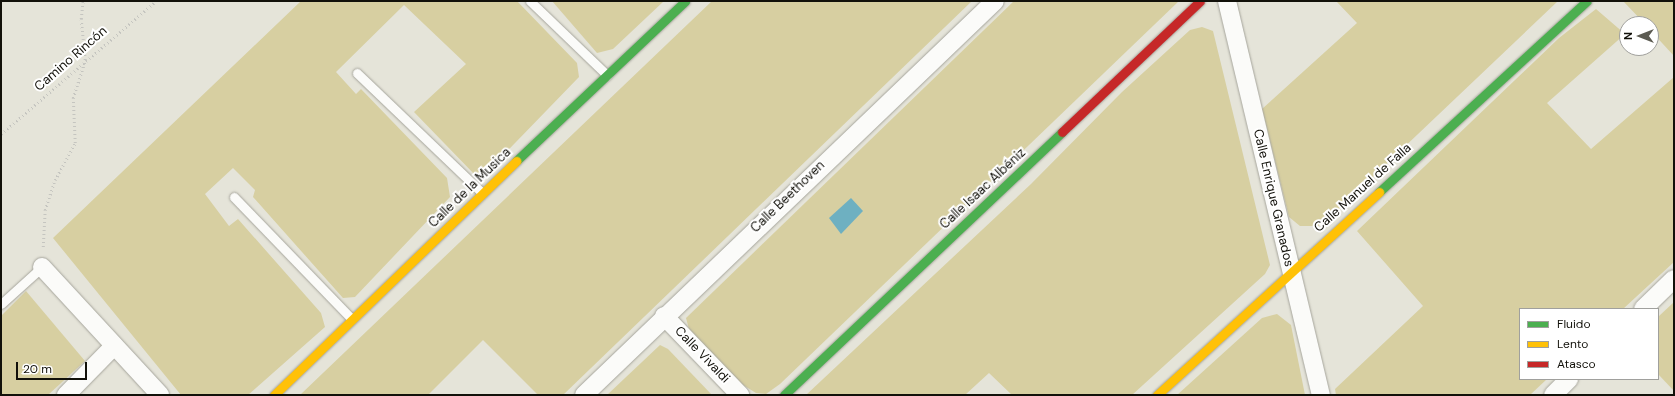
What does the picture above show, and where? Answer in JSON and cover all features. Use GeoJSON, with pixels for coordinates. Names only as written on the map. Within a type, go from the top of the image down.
{"type":"FeatureCollection","features":[{"type":"Feature","properties":{"kind":"street","name":"Calle de la Musica"},"geometry":{"type":"LineString","coordinates":[[274,395],[351,318],[685,1]]}},
{"type":"Feature","properties":{"kind":"street","name":"Calle Beethoven"},"geometry":{"type":"LineString","coordinates":[[584,395],[664,316],[995,1]]}},
{"type":"Feature","properties":{"kind":"street","name":"Calle Isaac Albéniz"},"geometry":{"type":"LineString","coordinates":[[784,395],[1200,1]]}},
{"type":"Feature","properties":{"kind":"street","name":"Calle Enrique Granados"},"geometry":{"type":"LineString","coordinates":[[1226,1],[1321,395]]}},
{"type":"Feature","properties":{"kind":"street","name":"Calle Manuel de Falla"},"geometry":{"type":"LineString","coordinates":[[1157,395],[1587,1]]}},
{"type":"Feature","properties":{"kind":"street"},"geometry":{"type":"LineString","coordinates":[[42,267],[160,395]]}},
{"type":"Feature","properties":{"kind":"street"},"geometry":{"type":"LineString","coordinates":[[1644,308],[1674,279]]}},
{"type":"Feature","properties":{"kind":"street","name":"Calle Vivaldi"},"geometry":{"type":"LineString","coordinates":[[664,316],[740,395]]}},
{"type":"Feature","properties":{"kind":"street"},"geometry":{"type":"LineString","coordinates":[[66,395],[114,346]]}},
{"type":"Feature","properties":{"kind":"street"},"geometry":{"type":"LineString","coordinates":[[1553,395],[1568,380]]}},
{"type":"Feature","properties":{"kind":"lane"},"geometry":{"type":"LineString","coordinates":[[530,1],[607,75]]}},
{"type":"Feature","properties":{"kind":"lane"},"geometry":{"type":"LineString","coordinates":[[357,74],[482,194]]}},
{"type":"Feature","properties":{"kind":"lane"},"geometry":{"type":"LineString","coordinates":[[234,197],[351,318]]}},
{"type":"Feature","properties":{"kind":"lane"},"geometry":{"type":"LineString","coordinates":[[1,304],[42,267]]}},
{"type":"Feature","properties":{"kind":"path"},"geometry":{"type":"LineString","coordinates":[[42,267],[45,210],[55,180],[75,143],[73,98],[85,60],[82,19],[83,1]]}},
{"type":"Feature","properties":{"kind":"path","name":"Camino Rincón"},"geometry":{"type":"LineString","coordinates":[[1,134],[85,60],[156,1]]}},
{"type":"Feature","properties":{"kind":"shaded area"},"geometry":{"type":"Polygon","coordinates":[[[301,1],[517,1],[577,63],[579,77],[487,172],[475,175],[414,112],[466,64],[404,5],[336,72],[356,94],[361,89],[447,178],[450,197],[355,297],[343,298],[253,197],[255,190],[233,168],[205,194],[229,226],[238,219],[321,313],[325,327],[248,395],[181,395],[53,238],[301,1]]]}},
{"type":"Feature","properties":{"kind":"shaded area"},"geometry":{"type":"Polygon","coordinates":[[[552,1],[664,1],[613,49],[597,53],[552,1]]]}},
{"type":"Feature","properties":{"kind":"shaded area"},"geometry":{"type":"Polygon","coordinates":[[[712,1],[972,1],[563,395],[538,395],[483,340],[428,395],[300,395],[712,1]]]}},
{"type":"Feature","properties":{"kind":"shaded area"},"geometry":{"type":"Polygon","coordinates":[[[1014,1],[1179,1],[780,384],[766,394],[756,393],[735,380],[689,329],[686,318],[1014,1]]]}},
{"type":"Feature","properties":{"kind":"shaded area"},"geometry":{"type":"Polygon","coordinates":[[[1336,1],[1558,1],[1339,209],[1318,226],[1300,226],[1289,217],[1262,109],[1357,23],[1336,1]]]}},
{"type":"Feature","properties":{"kind":"shaded area"},"geometry":{"type":"Polygon","coordinates":[[[1623,1],[1674,1],[1674,56],[1659,40],[1659,16],[1637,16],[1623,1]]]}},
{"type":"Feature","properties":{"kind":"shaded area"},"geometry":{"type":"Polygon","coordinates":[[[1596,9],[1619,29],[1619,39],[1547,103],[1591,149],[1674,77],[1674,262],[1624,308],[1519,308],[1519,380],[1546,380],[1530,395],[1336,395],[1335,389],[1423,306],[1357,231],[1559,38],[1596,9]]]}},
{"type":"Feature","properties":{"kind":"shaded area"},"geometry":{"type":"Polygon","coordinates":[[[1202,27],[1213,31],[1270,265],[1265,274],[1132,395],[1012,395],[989,373],[965,395],[806,395],[1031,184],[1122,92],[1190,30],[1202,27]]]}},
{"type":"Feature","properties":{"kind":"shaded area"},"geometry":{"type":"Polygon","coordinates":[[[26,291],[85,361],[48,395],[1,395],[1,316],[26,291]]]}},
{"type":"Feature","properties":{"kind":"shaded area"},"geometry":{"type":"Polygon","coordinates":[[[1674,302],[1674,391],[1659,375],[1659,316],[1674,302]]]}},
{"type":"Feature","properties":{"kind":"shaded area"},"geometry":{"type":"Polygon","coordinates":[[[1277,314],[1291,325],[1305,395],[1177,395],[1262,318],[1277,314]]]}},
{"type":"Feature","properties":{"kind":"shaded area"},"geometry":{"type":"Polygon","coordinates":[[[660,345],[668,349],[712,395],[607,395],[660,345]]]}},
{"type":"Feature","properties":{"kind":"water"},"geometry":{"type":"Polygon","coordinates":[[[851,198],[863,211],[841,234],[829,218],[851,198]]]}},
{"type":"Feature","properties":{"kind":"traffic: fast"},"geometry":{"type":"LineString","coordinates":[[516,161],[685,1]]}},
{"type":"Feature","properties":{"kind":"traffic: fast"},"geometry":{"type":"LineString","coordinates":[[1379,192],[1587,1]]}},
{"type":"Feature","properties":{"kind":"traffic: fast"},"geometry":{"type":"LineString","coordinates":[[784,395],[1062,132]]}},
{"type":"Feature","properties":{"kind":"traffic: slow"},"geometry":{"type":"LineString","coordinates":[[274,395],[516,161]]}},
{"type":"Feature","properties":{"kind":"traffic: slow"},"geometry":{"type":"LineString","coordinates":[[1157,395],[1379,192]]}},
{"type":"Feature","properties":{"kind":"traffic: jam"},"geometry":{"type":"LineString","coordinates":[[1062,132],[1200,1]]}}]}
